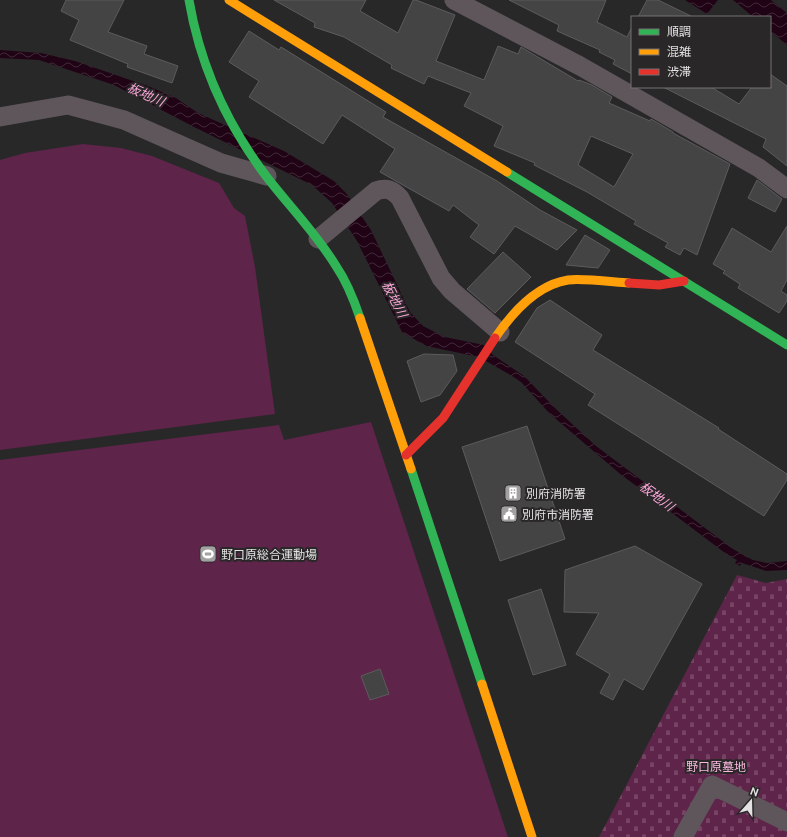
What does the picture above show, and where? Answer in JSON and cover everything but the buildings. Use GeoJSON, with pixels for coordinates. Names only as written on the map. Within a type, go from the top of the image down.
{"type":"FeatureCollection","features":[{"type":"Feature","properties":{"kind":"street"},"geometry":{"type":"LineString","coordinates":[[189,0],[196,39],[211,83],[231,124],[267,176],[324,234],[337,267],[349,291],[365,331],[532,837]]}},
{"type":"Feature","properties":{"kind":"street"},"geometry":{"type":"LineString","coordinates":[[228,0],[787,345]]}},
{"type":"Feature","properties":{"kind":"street"},"geometry":{"type":"LineString","coordinates":[[454,0],[580,66],[759,168],[787,189]]}},
{"type":"Feature","properties":{"kind":"street"},"geometry":{"type":"LineString","coordinates":[[0,117],[68,105],[124,120],[221,163],[267,176]]}},
{"type":"Feature","properties":{"kind":"street"},"geometry":{"type":"LineString","coordinates":[[324,234],[367,198],[383,188],[390,190],[396,194],[441,278],[495,339]]}},
{"type":"Feature","properties":{"kind":"street"},"geometry":{"type":"LineString","coordinates":[[406,455],[443,418],[495,339],[523,304],[538,291],[555,283],[568,280],[659,285],[684,281]]}},
{"type":"Feature","properties":{"kind":"street"},"geometry":{"type":"LineString","coordinates":[[683,837],[712,785],[787,822]]}},
{"type":"Feature","properties":{"kind":"green space"},"geometry":{"type":"Polygon","coordinates":[[[83,144],[121,148],[152,156],[219,183],[234,208],[245,216],[255,267],[275,414],[0,450],[0,160],[25,153],[83,144]]]}},
{"type":"Feature","properties":{"kind":"green space","name":"野口原総合運動場"},"geometry":{"type":"Polygon","coordinates":[[[371,422],[508,837],[0,837],[0,460],[279,425],[284,440],[371,422]]]}},
{"type":"Feature","properties":{"kind":"green space","name":"野口原墓地"},"geometry":{"type":"Polygon","coordinates":[[[737,575],[766,583],[787,579],[787,837],[599,837],[737,575]]]}},
{"type":"Feature","properties":{"kind":"water"},"geometry":{"type":"Polygon","coordinates":[[[685,0],[718,0],[707,14],[685,0]]]}},
{"type":"Feature","properties":{"kind":"water"},"geometry":{"type":"Polygon","coordinates":[[[733,0],[771,0],[787,13],[787,45],[771,32],[771,16],[752,16],[733,0]]]}},
{"type":"Feature","properties":{"kind":"water","name":"板地川"},"geometry":{"type":"Polygon","coordinates":[[[0,50],[41,53],[75,61],[148,86],[176,98],[198,113],[284,151],[334,181],[346,193],[371,230],[410,312],[423,326],[445,337],[484,345],[493,355],[524,376],[556,409],[596,446],[733,549],[753,560],[767,563],[787,561],[787,570],[766,571],[742,563],[740,566],[735,563],[737,560],[729,556],[619,473],[550,414],[521,382],[479,357],[426,346],[402,332],[357,241],[332,203],[312,185],[194,127],[114,85],[39,60],[0,58],[0,50]]]}},
{"type":"Feature","properties":{"kind":"traffic: fast"},"geometry":{"type":"LineString","coordinates":[[189,0],[200,47],[227,114],[252,156],[266,176],[311,231],[340,272],[353,298],[360,318]]}},
{"type":"Feature","properties":{"kind":"traffic: fast"},"geometry":{"type":"LineString","coordinates":[[507,172],[787,345]]}},
{"type":"Feature","properties":{"kind":"traffic: fast"},"geometry":{"type":"LineString","coordinates":[[411,469],[482,684]]}},
{"type":"Feature","properties":{"kind":"traffic: slow"},"geometry":{"type":"LineString","coordinates":[[229,0],[507,172]]}},
{"type":"Feature","properties":{"kind":"traffic: slow"},"geometry":{"type":"LineString","coordinates":[[495,338],[517,310],[535,294],[556,283],[581,279],[629,283]]}},
{"type":"Feature","properties":{"kind":"traffic: slow"},"geometry":{"type":"LineString","coordinates":[[360,318],[411,469]]}},
{"type":"Feature","properties":{"kind":"traffic: slow"},"geometry":{"type":"LineString","coordinates":[[482,684],[532,837]]}},
{"type":"Feature","properties":{"kind":"traffic: jam"},"geometry":{"type":"LineString","coordinates":[[629,283],[659,285],[684,281]]}},
{"type":"Feature","properties":{"kind":"traffic: jam"},"geometry":{"type":"LineString","coordinates":[[406,455],[443,418],[495,338]]}},
{"type":"Feature","properties":{"kind":"place","name":"別府消防署"},"geometry":{"type":"Point","coordinates":[513,493]}},
{"type":"Feature","properties":{"kind":"place","name":"別府市消防署"},"geometry":{"type":"Point","coordinates":[509,514]}},
{"type":"Feature","properties":{"kind":"place","name":"野口原総合運動場"},"geometry":{"type":"Point","coordinates":[208,554]}}]}
